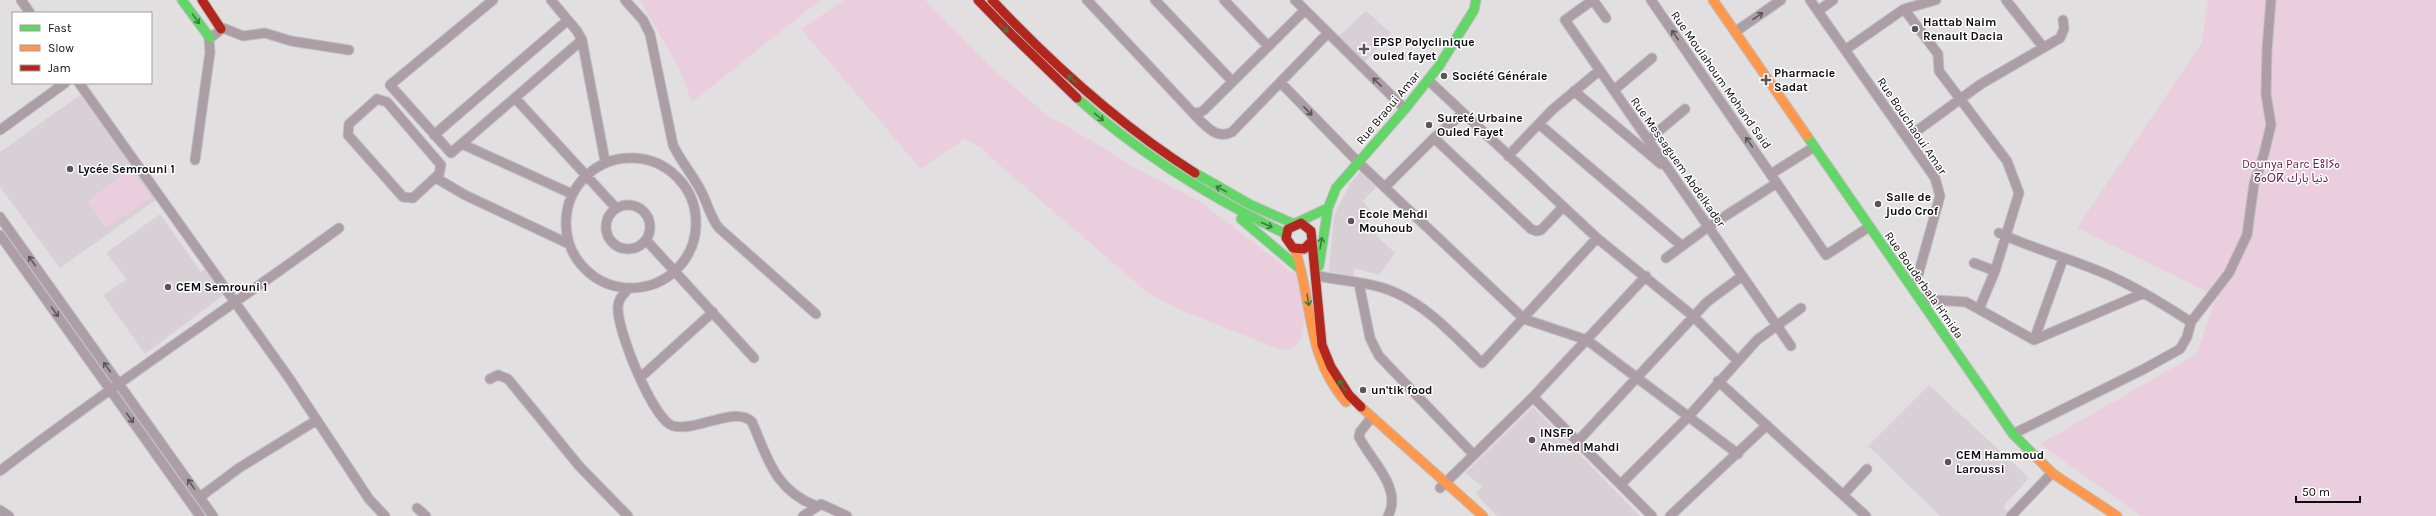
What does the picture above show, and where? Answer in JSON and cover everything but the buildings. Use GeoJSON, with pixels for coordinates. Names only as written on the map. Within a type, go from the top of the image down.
{"type":"FeatureCollection","features":[{"type":"Feature","properties":{"kind":"main road"},"geometry":{"type":"LineString","coordinates":[[182,0],[210,38]]}},
{"type":"Feature","properties":{"kind":"main road"},"geometry":{"type":"LineString","coordinates":[[202,0],[221,28]]}},
{"type":"Feature","properties":{"kind":"main road"},"geometry":{"type":"LineString","coordinates":[[978,0],[1025,49],[1094,112],[1159,164],[1211,197],[1255,229],[1303,273]]}},
{"type":"Feature","properties":{"kind":"main road"},"geometry":{"type":"LineString","coordinates":[[992,0],[1036,46],[1078,85],[1124,124],[1167,157],[1254,207],[1295,224],[1300,223],[1309,228],[1311,231],[1322,345],[1331,367],[1349,395],[1369,421]]}},
{"type":"Feature","properties":{"kind":"main road","name":"Rue Braoui Amar"},"geometry":{"type":"LineString","coordinates":[[1328,208],[1336,188],[1357,162],[1405,109],[1439,66],[1474,10],[1476,0]]}},
{"type":"Feature","properties":{"kind":"main road","name":"Rue Bouderbala H'mida"},"geometry":{"type":"LineString","coordinates":[[1713,0],[2013,434],[2052,473],[2117,516]]}},
{"type":"Feature","properties":{"kind":"main road"},"geometry":{"type":"LineString","coordinates":[[1211,197],[1286,234]]}},
{"type":"Feature","properties":{"kind":"main road"},"geometry":{"type":"LineString","coordinates":[[1328,208],[1295,224],[1286,234],[1287,242],[1295,249],[1303,273],[1313,338],[1320,365],[1330,383],[1369,421],[1442,485],[1483,516]]}},
{"type":"Feature","properties":{"kind":"main road"},"geometry":{"type":"LineString","coordinates":[[1295,249],[1304,249],[1311,242],[1328,208]]}},
{"type":"Feature","properties":{"kind":"main road"},"geometry":{"type":"LineString","coordinates":[[1318,296],[1318,276],[1328,208]]}},
{"type":"Feature","properties":{"kind":"main road"},"geometry":{"type":"LineString","coordinates":[[1914,291],[1917,279]]}},
{"type":"Feature","properties":{"kind":"main road"},"geometry":{"type":"LineString","coordinates":[[1442,485],[1472,516]]}},
{"type":"Feature","properties":{"kind":"street"},"geometry":{"type":"LineString","coordinates":[[21,0],[29,12]]}},
{"type":"Feature","properties":{"kind":"street"},"geometry":{"type":"LineString","coordinates":[[493,0],[390,85],[451,153],[582,40]]}},
{"type":"Feature","properties":{"kind":"street"},"geometry":{"type":"LineString","coordinates":[[551,0],[582,40],[604,161]]}},
{"type":"Feature","properties":{"kind":"street"},"geometry":{"type":"LineString","coordinates":[[625,0],[642,20],[650,34],[673,145],[681,162],[702,192],[713,220],[719,228],[816,314]]}},
{"type":"Feature","properties":{"kind":"street"},"geometry":{"type":"LineString","coordinates":[[1087,0],[1192,112],[1213,132],[1227,135],[1281,83],[1328,33]]}},
{"type":"Feature","properties":{"kind":"street"},"geometry":{"type":"LineString","coordinates":[[1155,0],[1232,81]]}},
{"type":"Feature","properties":{"kind":"street"},"geometry":{"type":"LineString","coordinates":[[1224,0],[1268,46]]}},
{"type":"Feature","properties":{"kind":"street"},"geometry":{"type":"LineString","coordinates":[[1295,0],[1405,109]]}},
{"type":"Feature","properties":{"kind":"street","name":"Rue Messaguem Abdelkader"},"geometry":{"type":"LineString","coordinates":[[1606,18],[1593,0],[1565,20],[1791,346]]}},
{"type":"Feature","properties":{"kind":"street","name":"Rue Moulahoum Mohand Said"},"geometry":{"type":"LineString","coordinates":[[1651,0],[1826,255],[1870,226]]}},
{"type":"Feature","properties":{"kind":"street"},"geometry":{"type":"LineString","coordinates":[[1735,32],[1781,0]]}},
{"type":"Feature","properties":{"kind":"street","name":"Rue Bouchaoui Amar"},"geometry":{"type":"LineString","coordinates":[[1810,0],[1935,178],[1940,196],[1917,279]]}},
{"type":"Feature","properties":{"kind":"street"},"geometry":{"type":"LineString","coordinates":[[1818,11],[1833,0]]}},
{"type":"Feature","properties":{"kind":"street"},"geometry":{"type":"LineString","coordinates":[[1845,50],[1904,9],[1936,0]]}},
{"type":"Feature","properties":{"kind":"street"},"geometry":{"type":"LineString","coordinates":[[2006,0],[2043,47]]}},
{"type":"Feature","properties":{"kind":"street"},"geometry":{"type":"LineString","coordinates":[[2013,434],[2144,369],[2180,349],[2187,337],[2191,322],[2229,273],[2247,235],[2254,184],[2264,154],[2271,125],[2266,94],[2267,49],[2271,0]]}},
{"type":"Feature","properties":{"kind":"street"},"geometry":{"type":"LineString","coordinates":[[1904,9],[1938,54],[1939,71],[2003,156],[2013,174],[2019,193],[2002,234],[1995,271],[1979,309]]}},
{"type":"Feature","properties":{"kind":"street"},"geometry":{"type":"LineString","coordinates":[[1192,112],[1198,113],[1204,110],[1305,10]]}},
{"type":"Feature","properties":{"kind":"street"},"geometry":{"type":"LineString","coordinates":[[434,135],[568,20]]}},
{"type":"Feature","properties":{"kind":"street"},"geometry":{"type":"LineString","coordinates":[[1907,138],[1981,84],[2060,38],[2064,29],[2063,20]]}},
{"type":"Feature","properties":{"kind":"street"},"geometry":{"type":"LineString","coordinates":[[195,160],[210,52],[210,38],[221,28],[243,36],[265,33],[292,41],[349,50]]}},
{"type":"Feature","properties":{"kind":"street"},"geometry":{"type":"LineString","coordinates":[[1614,90],[1652,58]]}},
{"type":"Feature","properties":{"kind":"street"},"geometry":{"type":"LineString","coordinates":[[1508,156],[1538,124],[1574,91],[1600,70]]}},
{"type":"Feature","properties":{"kind":"street"},"geometry":{"type":"LineString","coordinates":[[1428,80],[1597,238],[1646,276],[1693,316],[1738,361]]}},
{"type":"Feature","properties":{"kind":"street"},"geometry":{"type":"LineString","coordinates":[[1281,83],[1357,162],[1524,318],[1587,340],[1636,379],[1738,454]]}},
{"type":"Feature","properties":{"kind":"street"},"geometry":{"type":"LineString","coordinates":[[0,130],[64,84]]}},
{"type":"Feature","properties":{"kind":"street"},"geometry":{"type":"LineString","coordinates":[[81,84],[236,303],[317,420],[369,499],[385,516]]}},
{"type":"Feature","properties":{"kind":"street"},"geometry":{"type":"LineString","coordinates":[[1574,91],[1670,171]]}},
{"type":"Feature","properties":{"kind":"street"},"geometry":{"type":"LineString","coordinates":[[515,98],[616,208]]}},
{"type":"Feature","properties":{"kind":"street"},"geometry":{"type":"LineString","coordinates":[[377,99],[385,100],[439,163],[441,172],[436,178],[413,198],[402,197],[348,135],[349,124],[377,99]]}},
{"type":"Feature","properties":{"kind":"street"},"geometry":{"type":"LineString","coordinates":[[1648,140],[1685,109]]}},
{"type":"Feature","properties":{"kind":"street"},"geometry":{"type":"LineString","coordinates":[[1385,187],[1434,138],[1464,113]]}},
{"type":"Feature","properties":{"kind":"street"},"geometry":{"type":"LineString","coordinates":[[1538,124],[1682,246]]}},
{"type":"Feature","properties":{"kind":"street"},"geometry":{"type":"LineString","coordinates":[[1434,138],[1531,229],[1536,231],[1541,230],[1563,207]]}},
{"type":"Feature","properties":{"kind":"street"},"geometry":{"type":"LineString","coordinates":[[462,144],[572,194]]}},
{"type":"Feature","properties":{"kind":"street"},"geometry":{"type":"LineString","coordinates":[[1771,174],[1814,147]]}},
{"type":"Feature","properties":{"kind":"street"},"geometry":{"type":"LineString","coordinates":[[634,158],[656,163],[674,174],[689,189],[696,214],[696,232],[692,247],[676,271],[652,286],[628,289],[609,286],[592,276],[574,258],[569,244],[565,215],[572,194],[586,175],[604,161],[634,158]]}},
{"type":"Feature","properties":{"kind":"street"},"geometry":{"type":"LineString","coordinates":[[436,178],[465,195],[569,244]]}},
{"type":"Feature","properties":{"kind":"street"},"geometry":{"type":"LineString","coordinates":[[1666,258],[1708,227],[1777,183]]}},
{"type":"Feature","properties":{"kind":"street"},"geometry":{"type":"LineString","coordinates":[[631,205],[644,212],[650,226],[646,240],[639,247],[630,249],[620,248],[612,242],[607,234],[606,225],[609,216],[616,208],[631,205]]}},
{"type":"Feature","properties":{"kind":"street"},"geometry":{"type":"LineString","coordinates":[[696,214],[713,220]]}},
{"type":"Feature","properties":{"kind":"street"},"geometry":{"type":"LineString","coordinates":[[0,217],[214,516]]}},
{"type":"Feature","properties":{"kind":"street"},"geometry":{"type":"LineString","coordinates":[[0,471],[118,383],[236,303],[339,228]]}},
{"type":"Feature","properties":{"kind":"street"},"geometry":{"type":"LineString","coordinates":[[2002,234],[2063,259],[2106,274],[2144,293],[2191,322]]}},
{"type":"Feature","properties":{"kind":"street"},"geometry":{"type":"LineString","coordinates":[[0,235],[200,516]]}},
{"type":"Feature","properties":{"kind":"street"},"geometry":{"type":"LineString","coordinates":[[1318,276],[1393,292],[1418,305],[1447,328],[1482,363],[1597,238]]}},
{"type":"Feature","properties":{"kind":"street"},"geometry":{"type":"LineString","coordinates":[[646,240],[676,271],[754,358]]}},
{"type":"Feature","properties":{"kind":"street"},"geometry":{"type":"LineString","coordinates":[[2034,340],[2063,259]]}},
{"type":"Feature","properties":{"kind":"street"},"geometry":{"type":"LineString","coordinates":[[1974,263],[1995,271]]}},
{"type":"Feature","properties":{"kind":"street"},"geometry":{"type":"LineString","coordinates":[[1442,485],[1533,397],[1646,276]]}},
{"type":"Feature","properties":{"kind":"street"},"geometry":{"type":"LineString","coordinates":[[1578,441],[1693,316],[1707,302],[1742,276]]}},
{"type":"Feature","properties":{"kind":"street"},"geometry":{"type":"LineString","coordinates":[[1360,284],[1370,338],[1379,356],[1474,455]]}},
{"type":"Feature","properties":{"kind":"street"},"geometry":{"type":"LineString","coordinates":[[628,289],[618,301],[618,318],[641,377],[660,414],[673,426],[702,424],[736,415],[748,417],[752,422],[766,459],[776,475],[801,500],[816,506]]}},
{"type":"Feature","properties":{"kind":"street"},"geometry":{"type":"LineString","coordinates":[[2034,340],[2144,293]]}},
{"type":"Feature","properties":{"kind":"street"},"geometry":{"type":"LineString","coordinates":[[1920,299],[1966,302],[2034,340]]}},
{"type":"Feature","properties":{"kind":"street"},"geometry":{"type":"LineString","coordinates":[[1621,484],[1688,417],[1718,381],[1757,340],[1776,324],[1801,308]]}},
{"type":"Feature","properties":{"kind":"street"},"geometry":{"type":"LineString","coordinates":[[641,377],[712,312]]}},
{"type":"Feature","properties":{"kind":"street"},"geometry":{"type":"LineString","coordinates":[[490,379],[498,375],[508,379],[580,467],[628,516]]}},
{"type":"Feature","properties":{"kind":"street"},"geometry":{"type":"LineString","coordinates":[[1718,381],[1844,494],[1866,516]]}},
{"type":"Feature","properties":{"kind":"street"},"geometry":{"type":"LineString","coordinates":[[1533,397],[1652,516]]}},
{"type":"Feature","properties":{"kind":"street"},"geometry":{"type":"LineString","coordinates":[[200,497],[238,468],[317,420]]}},
{"type":"Feature","properties":{"kind":"street"},"geometry":{"type":"LineString","coordinates":[[1369,421],[1360,432],[1359,437],[1390,487],[1392,508],[1388,516]]}},
{"type":"Feature","properties":{"kind":"street"},"geometry":{"type":"LineString","coordinates":[[1670,516],[1738,454],[1767,425]]}},
{"type":"Feature","properties":{"kind":"street"},"geometry":{"type":"LineString","coordinates":[[1844,494],[1867,469]]}},
{"type":"Feature","properties":{"kind":"street"},"geometry":{"type":"LineString","coordinates":[[2010,516],[2052,473]]}},
{"type":"Feature","properties":{"kind":"street"},"geometry":{"type":"LineString","coordinates":[[802,516],[820,504],[828,506],[847,516]]}},
{"type":"Feature","properties":{"kind":"street"},"geometry":{"type":"LineString","coordinates":[[417,508],[426,516]]}},
{"type":"Feature","properties":{"kind":"street"},"geometry":{"type":"LineString","coordinates":[[0,510],[9,516]]}},
{"type":"Feature","properties":{"kind":"shaded area","name":"EPSP Polyclinique ouled fayet"},"geometry":{"type":"Polygon","coordinates":[[[1366,11],[1391,33],[1364,62],[1339,36],[1366,11]]]}},
{"type":"Feature","properties":{"kind":"shaded area","name":"Lycée Semrouni 1"},"geometry":{"type":"Polygon","coordinates":[[[80,95],[116,144],[119,141],[160,197],[60,268],[0,187],[0,152],[80,95]]]}},
{"type":"Feature","properties":{"kind":"shaded area","name":"Ecole Mehdi Mouhoub"},"geometry":{"type":"Polygon","coordinates":[[[1360,172],[1376,187],[1363,201],[1371,211],[1367,227],[1395,253],[1379,275],[1354,268],[1353,276],[1329,271],[1334,215],[1351,182],[1360,172]]]}},
{"type":"Feature","properties":{"kind":"shaded area","name":"CEM Semrouni 1"},"geometry":{"type":"Polygon","coordinates":[[[160,214],[201,272],[206,268],[225,294],[145,354],[103,295],[127,279],[106,253],[160,214]]]}},
{"type":"Feature","properties":{"kind":"shaded area","name":"CEM Hammoud Laroussi"},"geometry":{"type":"Polygon","coordinates":[[[1929,385],[2029,478],[2003,507],[2010,515],[1940,516],[1868,446],[1929,385]]]}},
{"type":"Feature","properties":{"kind":"shaded area","name":"INSFP Ahmed Mahdi"},"geometry":{"type":"Polygon","coordinates":[[[1533,407],[1640,516],[1497,516],[1476,494],[1482,486],[1465,473],[1533,407]]]}},
{"type":"Feature","properties":{"kind":"green space"},"geometry":{"type":"Polygon","coordinates":[[[640,0],[820,0],[692,102],[679,68],[640,0]]]}},
{"type":"Feature","properties":{"kind":"green space"},"geometry":{"type":"Polygon","coordinates":[[[844,0],[925,0],[995,71],[1048,116],[1135,168],[1199,201],[1297,276],[1304,320],[1303,331],[1299,341],[1292,347],[1281,350],[1178,309],[1148,293],[988,155],[984,149],[964,139],[921,169],[801,29],[844,0]]]}},
{"type":"Feature","properties":{"kind":"green space","name":"Dounya Parc ⴹⵓⵏⵢⴰ ⵒⴰⵔⴽ دنيا بارك"},"geometry":{"type":"Polygon","coordinates":[[[2208,0],[2436,0],[2436,516],[2141,516],[2040,444],[2197,354],[2216,296],[2077,228],[2202,42],[2208,0]]]}},
{"type":"Feature","properties":{"kind":"green space"},"geometry":{"type":"Polygon","coordinates":[[[131,168],[151,197],[106,228],[88,201],[131,168]]]}},
{"type":"Feature","properties":{"kind":"traffic: fast"},"geometry":{"type":"LineString","coordinates":[[182,0],[210,38]]}},
{"type":"Feature","properties":{"kind":"traffic: fast"},"geometry":{"type":"LineString","coordinates":[[1319,266],[1328,208],[1336,188],[1405,109],[1439,66],[1474,10],[1476,0]]}},
{"type":"Feature","properties":{"kind":"traffic: fast"},"geometry":{"type":"LineString","coordinates":[[1077,98],[1126,138],[1177,174],[1258,220],[1286,234]]}},
{"type":"Feature","properties":{"kind":"traffic: fast"},"geometry":{"type":"LineString","coordinates":[[1807,136],[2013,434],[2034,455]]}},
{"type":"Feature","properties":{"kind":"traffic: fast"},"geometry":{"type":"LineString","coordinates":[[1195,173],[1251,205],[1294,224]]}},
{"type":"Feature","properties":{"kind":"traffic: fast"},"geometry":{"type":"LineString","coordinates":[[1296,223],[1328,208],[1326,212]]}},
{"type":"Feature","properties":{"kind":"traffic: fast"},"geometry":{"type":"LineString","coordinates":[[1241,219],[1300,269]]}},
{"type":"Feature","properties":{"kind":"traffic: slow"},"geometry":{"type":"LineString","coordinates":[[1713,0],[1807,136]]}},
{"type":"Feature","properties":{"kind":"traffic: slow"},"geometry":{"type":"LineString","coordinates":[[1295,249],[1301,269],[1317,348],[1333,385],[1346,402]]}},
{"type":"Feature","properties":{"kind":"traffic: slow"},"geometry":{"type":"LineString","coordinates":[[1361,407],[1483,516]]}},
{"type":"Feature","properties":{"kind":"traffic: slow"},"geometry":{"type":"LineString","coordinates":[[2034,455],[2052,473],[2117,516]]}},
{"type":"Feature","properties":{"kind":"traffic: jam"},"geometry":{"type":"LineString","coordinates":[[202,0],[221,29]]}},
{"type":"Feature","properties":{"kind":"traffic: jam"},"geometry":{"type":"LineString","coordinates":[[978,0],[1077,98]]}},
{"type":"Feature","properties":{"kind":"traffic: jam"},"geometry":{"type":"LineString","coordinates":[[992,0],[1039,48],[1088,93],[1140,135],[1195,173]]}},
{"type":"Feature","properties":{"kind":"traffic: jam"},"geometry":{"type":"LineString","coordinates":[[1311,242],[1304,249],[1293,248],[1286,238],[1288,229],[1301,223],[1311,231],[1322,345],[1331,367],[1349,395],[1361,407]]}},
{"type":"Feature","properties":{"kind":"place","name":"Hattab Naim Renault Dacia"},"geometry":{"type":"Point","coordinates":[1915,29]}},
{"type":"Feature","properties":{"kind":"place","name":"EPSP Polyclinique ouled fayet"},"geometry":{"type":"Point","coordinates":[1364,49]}},
{"type":"Feature","properties":{"kind":"place","name":"Société Générale"},"geometry":{"type":"Point","coordinates":[1444,76]}},
{"type":"Feature","properties":{"kind":"place","name":"Pharmacie Sadat"},"geometry":{"type":"Point","coordinates":[1766,80]}},
{"type":"Feature","properties":{"kind":"place","name":"Sureté Urbaine Ouled Fayet"},"geometry":{"type":"Point","coordinates":[1429,125]}},
{"type":"Feature","properties":{"kind":"place","name":"Lycée Semrouni 1"},"geometry":{"type":"Point","coordinates":[70,169]}},
{"type":"Feature","properties":{"kind":"place","name":"Salle de judo Crof"},"geometry":{"type":"Point","coordinates":[1878,204]}},
{"type":"Feature","properties":{"kind":"place","name":"Ecole Mehdi Mouhoub"},"geometry":{"type":"Point","coordinates":[1351,221]}},
{"type":"Feature","properties":{"kind":"place","name":"CEM Semrouni 1"},"geometry":{"type":"Point","coordinates":[168,287]}},
{"type":"Feature","properties":{"kind":"place","name":"un'tik food"},"geometry":{"type":"Point","coordinates":[1363,390]}},
{"type":"Feature","properties":{"kind":"place","name":"INSFP Ahmed Mahdi"},"geometry":{"type":"Point","coordinates":[1532,440]}},
{"type":"Feature","properties":{"kind":"place","name":"CEM Hammoud Laroussi"},"geometry":{"type":"Point","coordinates":[1948,462]}}]}
